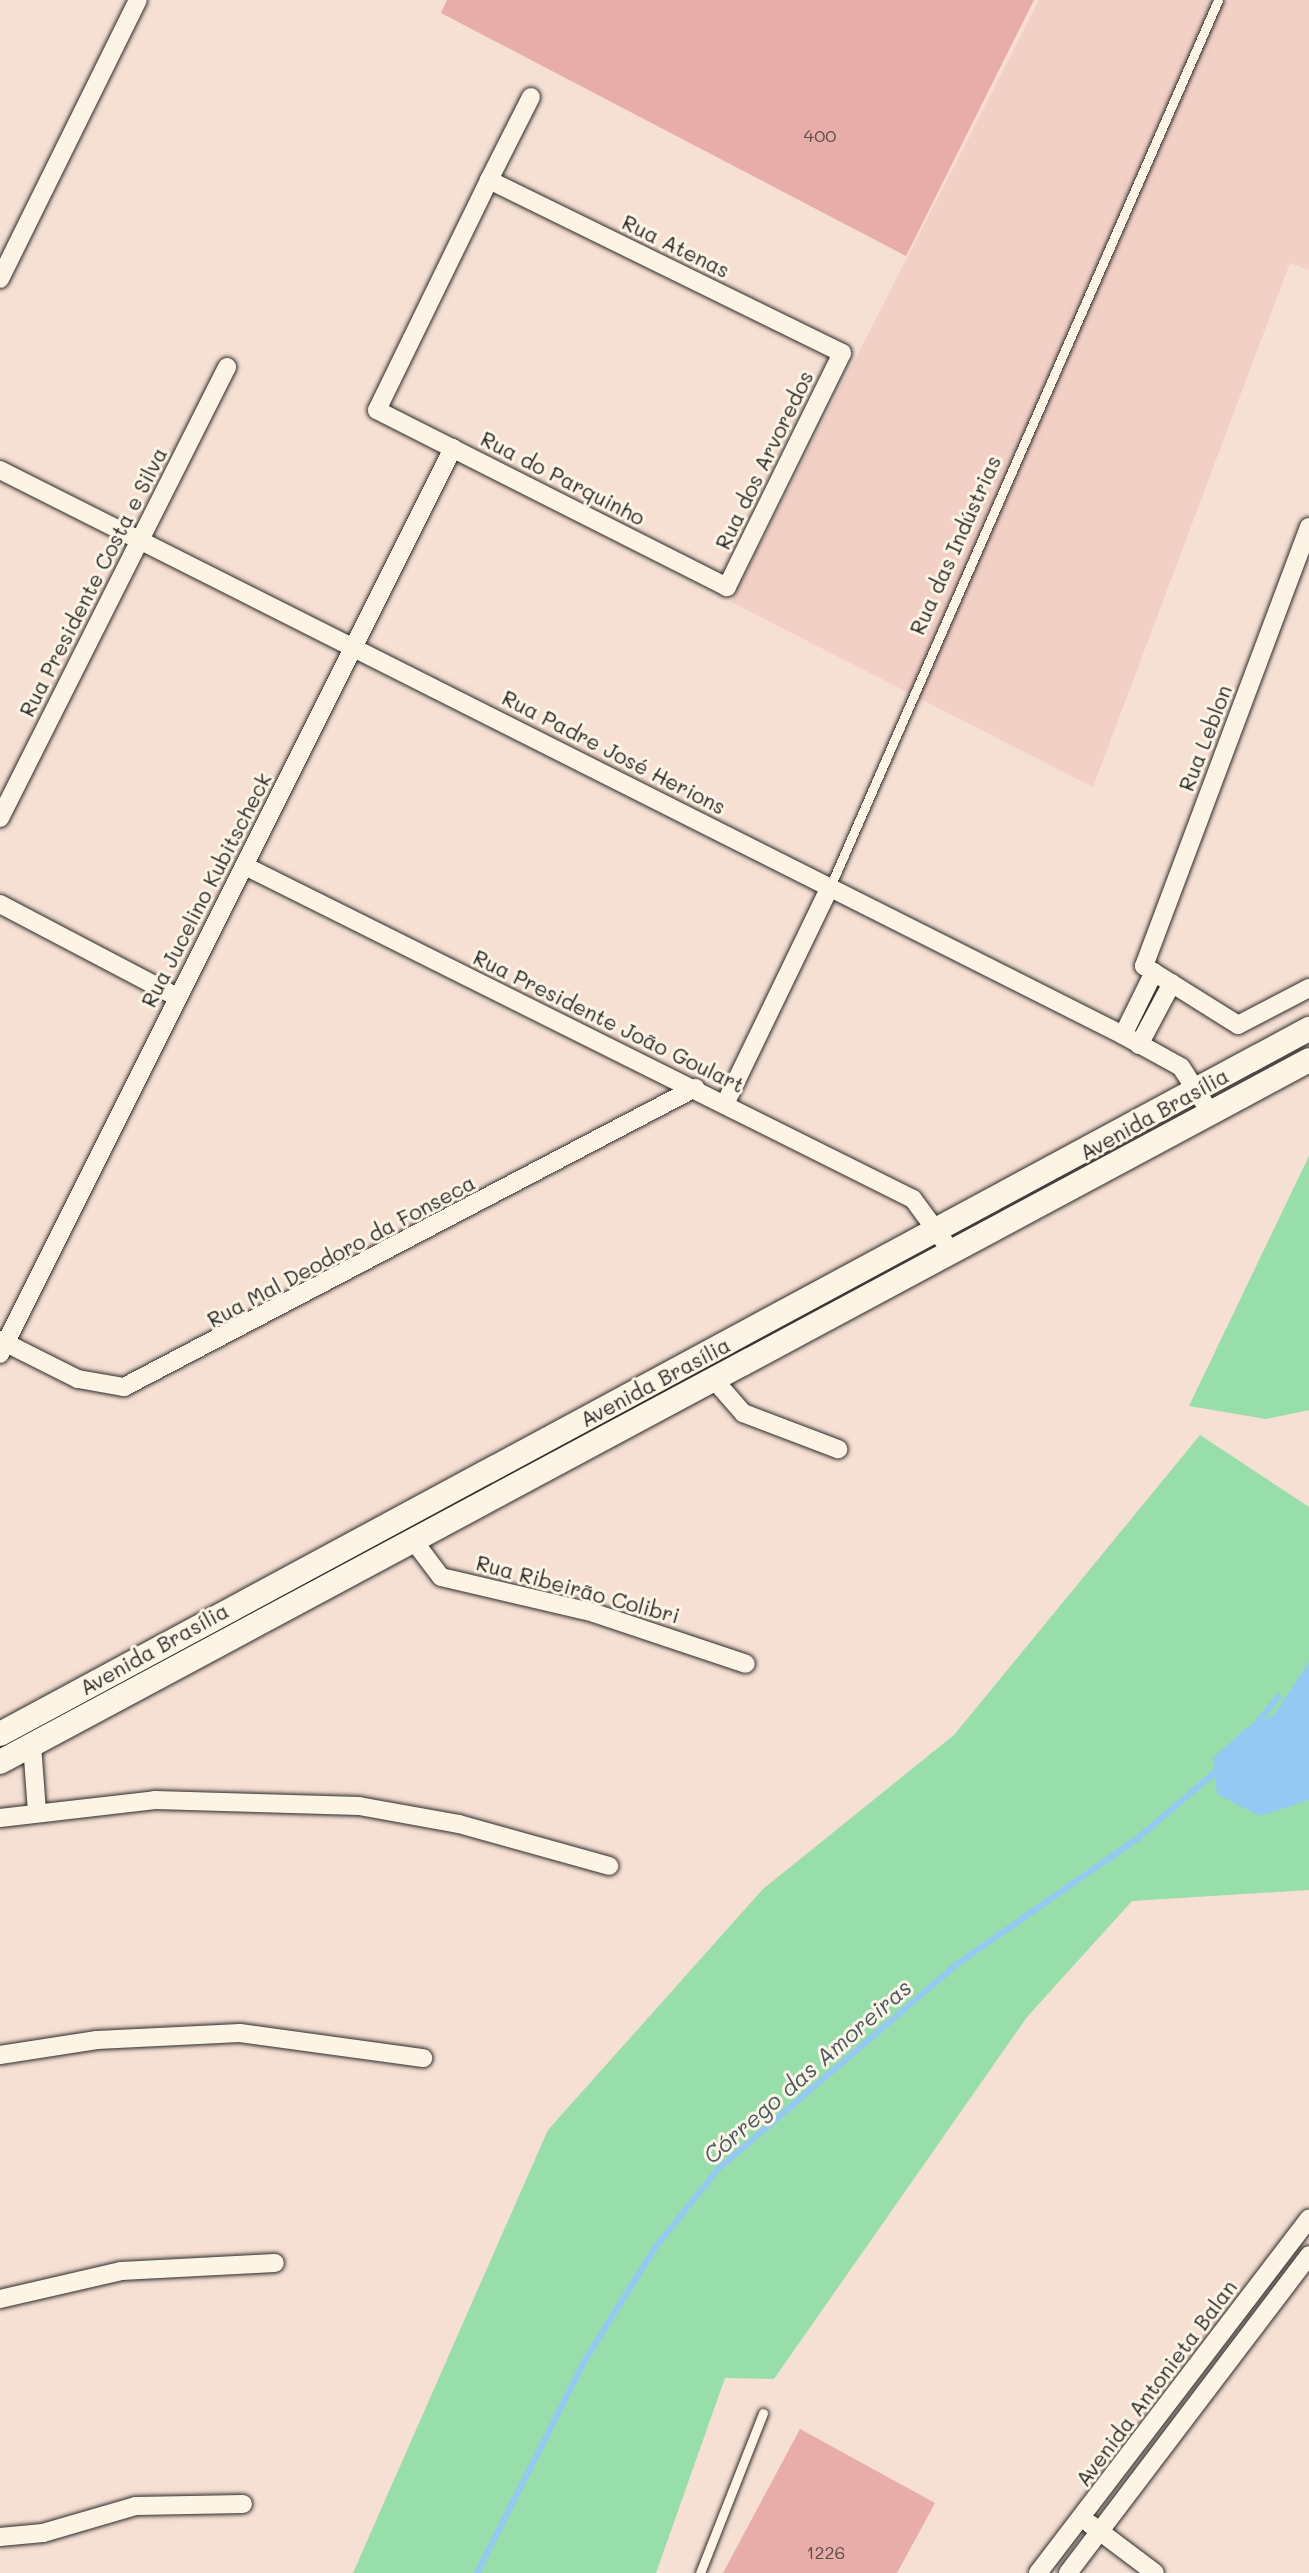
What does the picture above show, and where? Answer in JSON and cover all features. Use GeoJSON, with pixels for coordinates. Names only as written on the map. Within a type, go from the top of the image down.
{"type":"FeatureCollection","features":[{"type":"Feature","properties":{"kind":"main road","name":"Avenida Brasília"},"geometry":{"type":"LineString","coordinates":[[0,1762],[413,1540],[717,1383],[1196,1091],[1309,1029]]}},
{"type":"Feature","properties":{"kind":"main road","name":"Avenida Brasília"},"geometry":{"type":"LineString","coordinates":[[0,1734],[945,1242],[1210,1112],[1309,1059]]}},
{"type":"Feature","properties":{"kind":"street"},"geometry":{"type":"LineString","coordinates":[[0,279],[6,252],[138,0]]}},
{"type":"Feature","properties":{"kind":"street"},"geometry":{"type":"LineString","coordinates":[[489,180],[531,97]]}},
{"type":"Feature","properties":{"kind":"street","name":"Rua Atenas"},"geometry":{"type":"LineString","coordinates":[[489,180],[842,353]]}},
{"type":"Feature","properties":{"kind":"street","name":"Rua do Parquinho"},"geometry":{"type":"LineString","coordinates":[[489,180],[377,410],[727,587]]}},
{"type":"Feature","properties":{"kind":"street","name":"Rua dos Arvoredos"},"geometry":{"type":"LineString","coordinates":[[727,587],[842,353]]}},
{"type":"Feature","properties":{"kind":"street","name":"Rua Presidente Costa e Silva"},"geometry":{"type":"LineString","coordinates":[[0,818],[227,367]]}},
{"type":"Feature","properties":{"kind":"street","name":"Rua Jucelino Kubitscheck"},"geometry":{"type":"LineString","coordinates":[[2,1346],[453,448]]}},
{"type":"Feature","properties":{"kind":"street","name":"Rua Padre José Herions"},"geometry":{"type":"LineString","coordinates":[[0,470],[1123,1035],[1181,1067],[1210,1112]]}},
{"type":"Feature","properties":{"kind":"street","name":"Rua Leblon"},"geometry":{"type":"LineString","coordinates":[[1123,1035],[1309,527]]}},
{"type":"Feature","properties":{"kind":"street","name":"Rua Presidente João Goulart"},"geometry":{"type":"LineString","coordinates":[[245,866],[913,1199],[945,1242]]}},
{"type":"Feature","properties":{"kind":"street","name":"Rua das Indústrias"},"geometry":{"type":"LineString","coordinates":[[726,1104],[830,887]]}},
{"type":"Feature","properties":{"kind":"street"},"geometry":{"type":"LineString","coordinates":[[0,904],[177,997]]}},
{"type":"Feature","properties":{"kind":"street"},"geometry":{"type":"LineString","coordinates":[[1149,969],[1238,1025],[1309,988]]}},
{"type":"Feature","properties":{"kind":"street"},"geometry":{"type":"LineString","coordinates":[[1139,1045],[1172,983]]}},
{"type":"Feature","properties":{"kind":"street","name":"Rua Mal Deodoro da Fonseca"},"geometry":{"type":"LineString","coordinates":[[2,1346],[78,1379],[124,1387],[695,1088]]}},
{"type":"Feature","properties":{"kind":"street"},"geometry":{"type":"LineString","coordinates":[[717,1383],[743,1413],[838,1449]]}},
{"type":"Feature","properties":{"kind":"street","name":"Rua Ribeirão Colibri"},"geometry":{"type":"LineString","coordinates":[[413,1540],[441,1577],[643,1627],[746,1664]]}},
{"type":"Feature","properties":{"kind":"street"},"geometry":{"type":"LineString","coordinates":[[32,1745],[37,1811]]}},
{"type":"Feature","properties":{"kind":"street"},"geometry":{"type":"LineString","coordinates":[[0,1818],[37,1811],[155,1800],[359,1806],[459,1824],[609,1866]]}},
{"type":"Feature","properties":{"kind":"street"},"geometry":{"type":"LineString","coordinates":[[0,2054],[97,2040],[240,2033],[423,2058]]}},
{"type":"Feature","properties":{"kind":"street","name":"Avenida Antonieta Balan"},"geometry":{"type":"LineString","coordinates":[[1038,2573],[1309,2220]]}},
{"type":"Feature","properties":{"kind":"street"},"geometry":{"type":"LineString","coordinates":[[1068,2573],[1309,2255]]}},
{"type":"Feature","properties":{"kind":"street"},"geometry":{"type":"LineString","coordinates":[[0,2299],[121,2271],[275,2263]]}},
{"type":"Feature","properties":{"kind":"street"},"geometry":{"type":"LineString","coordinates":[[0,2537],[43,2533],[136,2506],[243,2504]]}},
{"type":"Feature","properties":{"kind":"street"},"geometry":{"type":"LineString","coordinates":[[1082,2517],[1155,2573]]}},
{"type":"Feature","properties":{"kind":"lane","name":"Rua das Indústrias"},"geometry":{"type":"LineString","coordinates":[[830,887],[1218,0]]}},
{"type":"Feature","properties":{"kind":"lane"},"geometry":{"type":"LineString","coordinates":[[700,2573],[763,2413]]}},
{"type":"Feature","properties":{"kind":"shaded area"},"geometry":{"type":"Polygon","coordinates":[[[1039,0],[1309,0],[1309,270],[1290,263],[1093,787],[731,602],[1039,0]]]}},
{"type":"Feature","properties":{"kind":"green space"},"geometry":{"type":"Polygon","coordinates":[[[1309,1156],[1309,1410],[1266,1419],[1189,1406],[1309,1156]]]}},
{"type":"Feature","properties":{"kind":"green space"},"geometry":{"type":"Polygon","coordinates":[[[1200,1435],[1309,1507],[1309,1890],[1132,1901],[1027,2017],[774,2379],[725,2378],[656,2573],[353,2573],[548,2130],[763,1889],[954,1735],[1200,1435]]]}},
{"type":"Feature","properties":{"kind":"water"},"geometry":{"type":"Polygon","coordinates":[[[1309,1662],[1309,1800],[1260,1816],[1217,1794],[1213,1758],[1246,1728],[1274,1715],[1309,1662]]]}},
{"type":"Feature","properties":{"kind":"building"},"geometry":{"type":"Polygon","coordinates":[[[447,0],[1034,0],[906,256],[441,13],[447,0]]]}},
{"type":"Feature","properties":{"kind":"building"},"geometry":{"type":"Polygon","coordinates":[[[800,2429],[935,2503],[897,2573],[723,2573],[800,2429]]]}},
{"type":"Feature","properties":{"kind":"waterway","name":"Córrego das Amoreiras"},"geometry":{"type":"LineString","coordinates":[[1253,1728],[1278,1697]]}},
{"type":"Feature","properties":{"kind":"waterway","name":"Córrego das Amoreiras"},"geometry":{"type":"LineString","coordinates":[[477,2573],[585,2360],[655,2248],[718,2169],[957,1964],[1138,1838],[1219,1769]]}}]}
